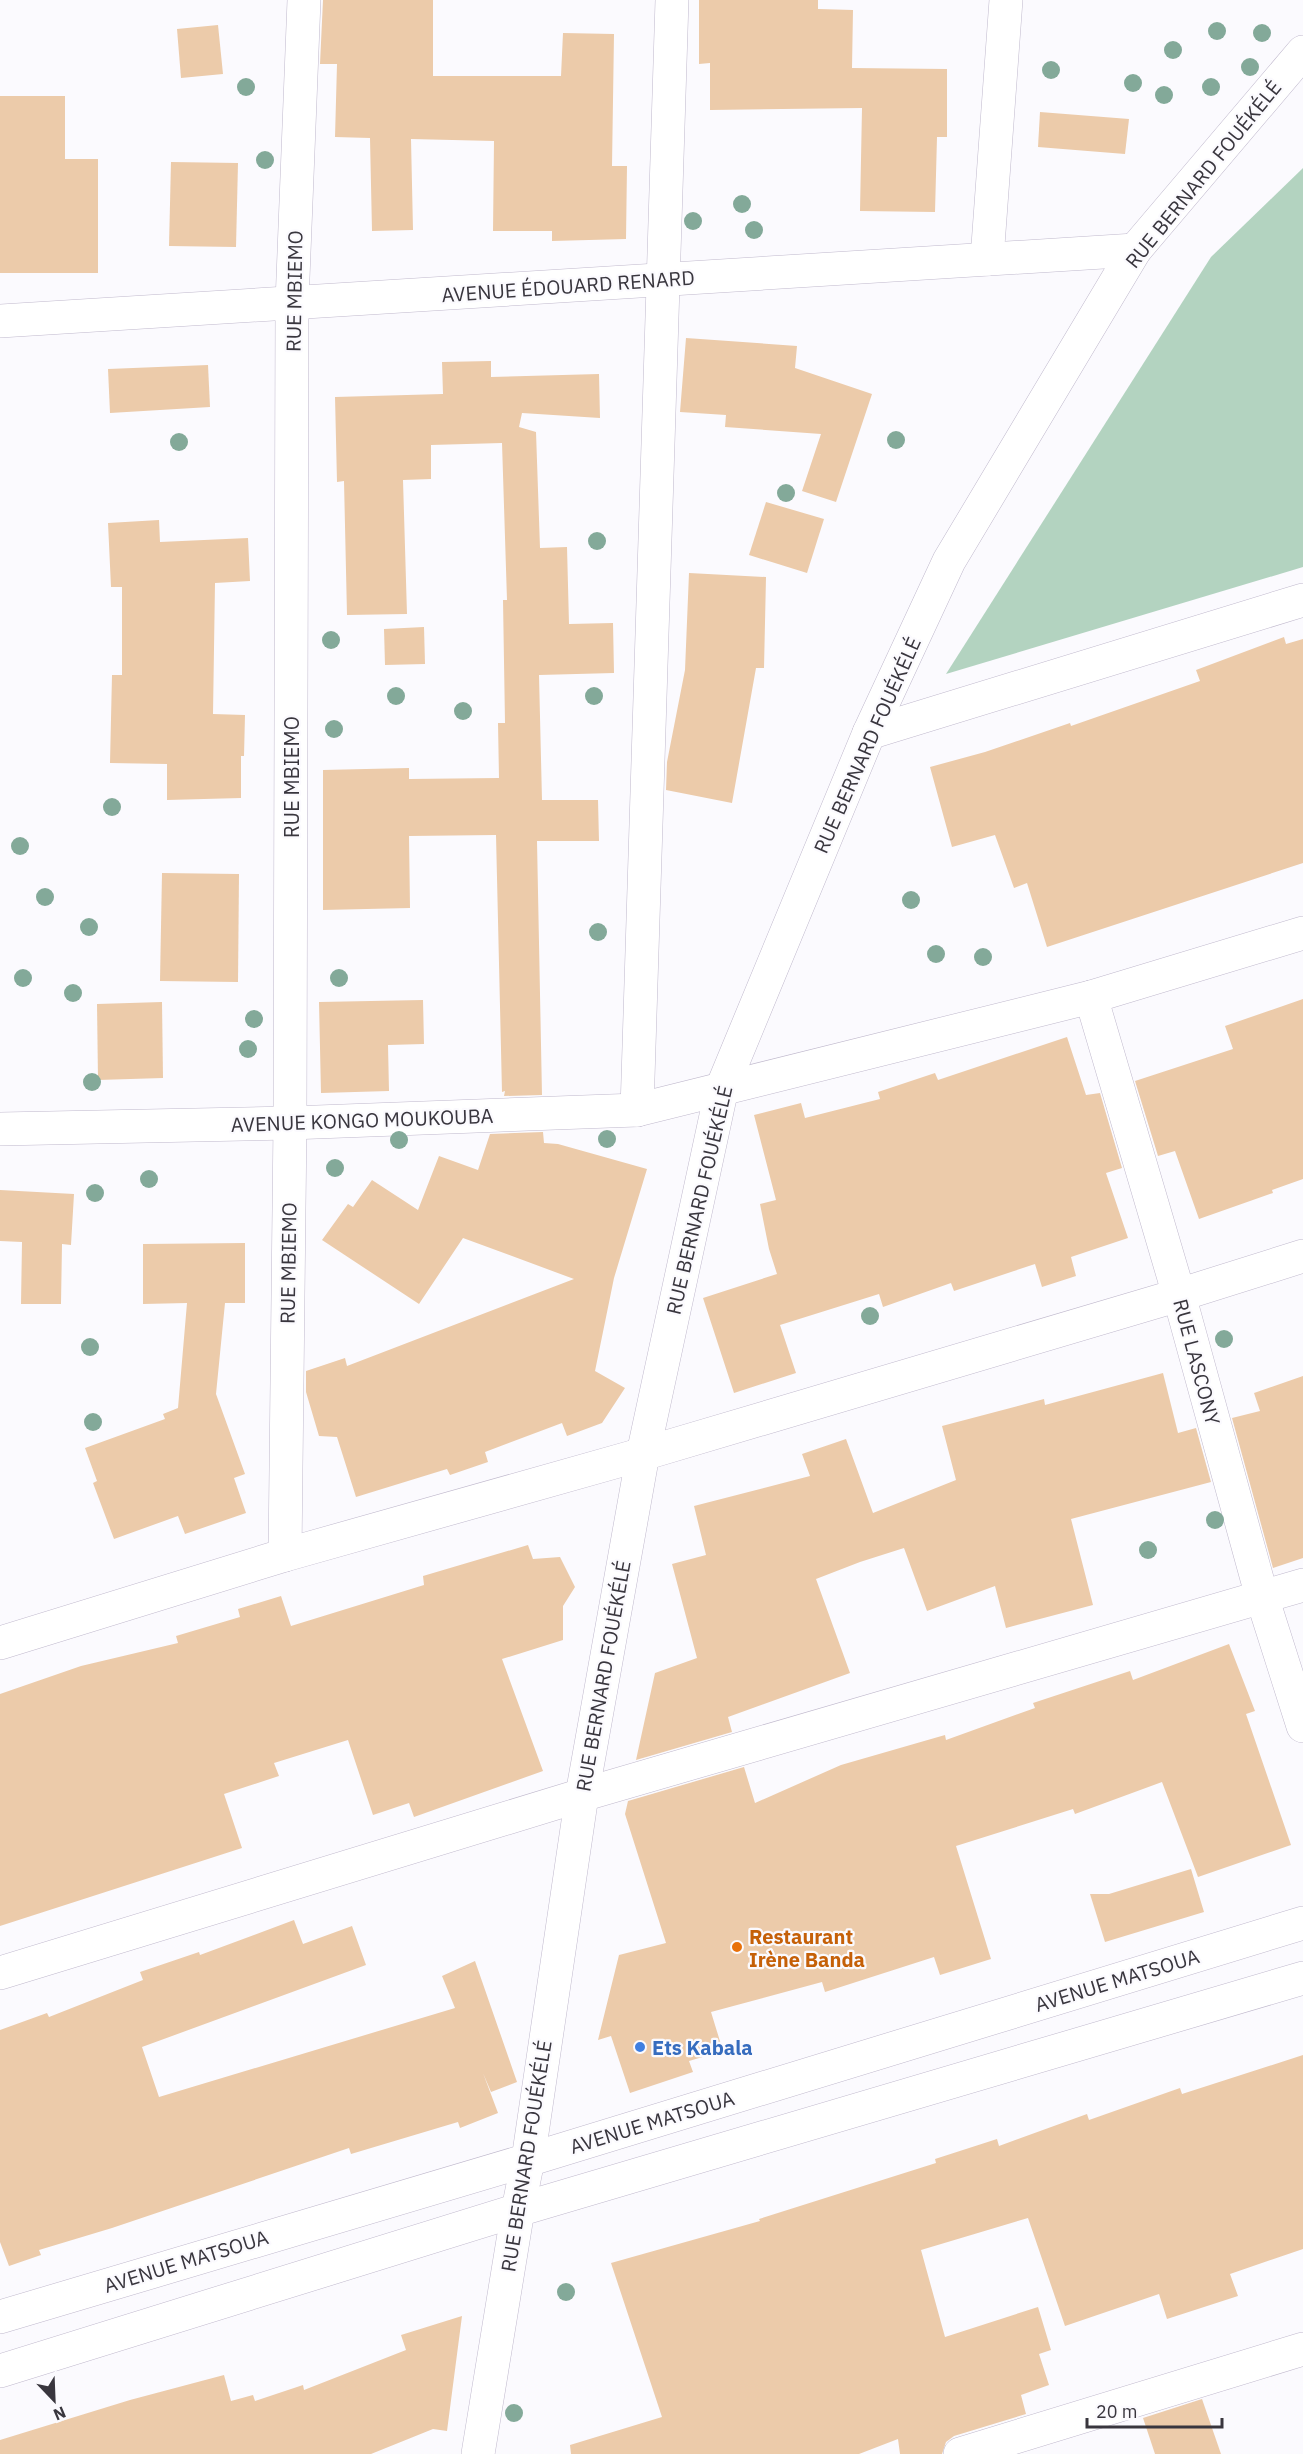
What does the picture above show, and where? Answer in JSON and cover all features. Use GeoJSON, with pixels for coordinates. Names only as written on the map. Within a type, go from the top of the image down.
{"type":"FeatureCollection","features":[{"type":"Feature","properties":{"kind":"street","name":"RUE MBIEMO"},"geometry":{"type":"LineString","coordinates":[[285,1555],[290,1123],[292,303],[304,0]]}},
{"type":"Feature","properties":{"kind":"street"},"geometry":{"type":"LineString","coordinates":[[637,1110],[672,0]]}},
{"type":"Feature","properties":{"kind":"street"},"geometry":{"type":"LineString","coordinates":[[987,259],[1006,0]]}},
{"type":"Feature","properties":{"kind":"street","name":"RUE BERNARD FOUÉKÉLÉ"},"geometry":{"type":"LineString","coordinates":[[478,2454],[528,2160],[582,1795],[643,1454],[722,1088],[869,733],[949,561],[1135,250],[1303,52]]}},
{"type":"Feature","properties":{"kind":"street","name":"AVENUE ÉDOUARD RENARD"},"geometry":{"type":"LineString","coordinates":[[0,321],[1135,250]]}},
{"type":"Feature","properties":{"kind":"street"},"geometry":{"type":"LineString","coordinates":[[869,733],[1303,600]]}},
{"type":"Feature","properties":{"kind":"street","name":"AVENUE KONGO MOUKOUBA"},"geometry":{"type":"LineString","coordinates":[[0,1129],[290,1123],[637,1110],[1091,997],[1303,933]]}},
{"type":"Feature","properties":{"kind":"street","name":"RUE LASCONY"},"geometry":{"type":"LineString","coordinates":[[1091,997],[1179,1295],[1262,1597],[1303,1726]]}},
{"type":"Feature","properties":{"kind":"street"},"geometry":{"type":"LineString","coordinates":[[0,1643],[285,1555],[643,1454],[1303,1256]]}},
{"type":"Feature","properties":{"kind":"street"},"geometry":{"type":"LineString","coordinates":[[0,1973],[582,1795],[1303,1585]]}},
{"type":"Feature","properties":{"kind":"street","name":"AVENUE MATSOUA"},"geometry":{"type":"LineString","coordinates":[[0,2317],[528,2160],[1303,1923]]}},
{"type":"Feature","properties":{"kind":"street"},"geometry":{"type":"LineString","coordinates":[[0,2371],[518,2210],[1303,1978]]}},
{"type":"Feature","properties":{"kind":"street"},"geometry":{"type":"LineString","coordinates":[[960,2454],[1303,2349]]}},
{"type":"Feature","properties":{"kind":"green space"},"geometry":{"type":"Polygon","coordinates":[[[1303,168],[1303,567],[946,674],[1211,257],[1303,168]]]}},
{"type":"Feature","properties":{"kind":"building"},"geometry":{"type":"Polygon","coordinates":[[[323,0],[433,0],[433,76],[561,76],[563,33],[614,34],[612,166],[627,166],[626,239],[552,241],[552,231],[493,231],[494,141],[411,139],[413,230],[372,231],[370,138],[335,137],[337,64],[320,64],[323,0]]]}},
{"type":"Feature","properties":{"kind":"building"},"geometry":{"type":"Polygon","coordinates":[[[699,0],[818,0],[818,9],[853,10],[852,68],[947,69],[947,137],[937,137],[935,212],[860,211],[862,108],[710,110],[710,63],[699,64],[699,0]]]}},
{"type":"Feature","properties":{"kind":"building"},"geometry":{"type":"Polygon","coordinates":[[[218,25],[223,74],[181,78],[177,29],[218,25]]]}},
{"type":"Feature","properties":{"kind":"building"},"geometry":{"type":"Polygon","coordinates":[[[0,96],[65,96],[65,159],[98,159],[98,273],[0,273],[0,96]]]}},
{"type":"Feature","properties":{"kind":"building"},"geometry":{"type":"Polygon","coordinates":[[[1040,112],[1129,119],[1125,154],[1038,147],[1040,112]]]}},
{"type":"Feature","properties":{"kind":"building"},"geometry":{"type":"Polygon","coordinates":[[[171,162],[238,163],[236,247],[169,246],[171,162]]]}},
{"type":"Feature","properties":{"kind":"building"},"geometry":{"type":"Polygon","coordinates":[[[686,338],[797,346],[795,368],[872,394],[836,502],[802,491],[821,434],[725,427],[726,415],[680,412],[686,338]]]}},
{"type":"Feature","properties":{"kind":"building"},"geometry":{"type":"Polygon","coordinates":[[[491,361],[491,377],[599,374],[600,418],[522,413],[519,427],[536,432],[540,548],[567,547],[569,624],[613,623],[614,673],[539,675],[542,800],[598,800],[599,841],[537,841],[542,1095],[504,1096],[505,1091],[502,1092],[496,835],[409,836],[410,908],[323,910],[323,770],[409,768],[409,779],[499,778],[498,723],[505,723],[503,600],[507,600],[502,443],[431,445],[431,479],[403,480],[407,614],[347,615],[344,481],[337,482],[335,397],[443,394],[442,362],[491,361]]]}},
{"type":"Feature","properties":{"kind":"building"},"geometry":{"type":"Polygon","coordinates":[[[208,365],[210,407],[110,413],[108,369],[208,365]]]}},
{"type":"Feature","properties":{"kind":"building"},"geometry":{"type":"Polygon","coordinates":[[[766,502],[824,519],[807,573],[749,555],[766,502]]]}},
{"type":"Feature","properties":{"kind":"building"},"geometry":{"type":"Polygon","coordinates":[[[159,520],[160,542],[248,538],[250,581],[215,583],[213,714],[245,715],[244,756],[241,756],[241,798],[167,800],[167,764],[110,763],[112,675],[122,675],[122,587],[111,587],[108,523],[159,520]]]}},
{"type":"Feature","properties":{"kind":"building"},"geometry":{"type":"Polygon","coordinates":[[[689,573],[766,577],[764,668],[756,668],[732,803],[666,790],[667,762],[685,670],[689,573]]]}},
{"type":"Feature","properties":{"kind":"building"},"geometry":{"type":"Polygon","coordinates":[[[424,627],[425,664],[385,665],[384,629],[424,627]]]}},
{"type":"Feature","properties":{"kind":"building"},"geometry":{"type":"Polygon","coordinates":[[[1284,637],[1286,644],[1303,639],[1303,863],[1047,947],[1027,883],[1014,888],[995,835],[952,847],[930,767],[985,752],[1070,723],[1071,726],[1200,681],[1196,670],[1284,637]]]}},
{"type":"Feature","properties":{"kind":"building"},"geometry":{"type":"Polygon","coordinates":[[[162,873],[239,874],[238,982],[160,981],[162,873]]]}},
{"type":"Feature","properties":{"kind":"building"},"geometry":{"type":"Polygon","coordinates":[[[1303,999],[1303,1179],[1272,1190],[1273,1193],[1199,1219],[1175,1151],[1158,1156],[1135,1081],[1233,1049],[1225,1026],[1303,999]]]}},
{"type":"Feature","properties":{"kind":"building"},"geometry":{"type":"Polygon","coordinates":[[[423,1000],[424,1044],[388,1045],[389,1091],[321,1093],[319,1002],[423,1000]]]}},
{"type":"Feature","properties":{"kind":"building"},"geometry":{"type":"Polygon","coordinates":[[[162,1002],[163,1078],[98,1080],[97,1004],[162,1002]]]}},
{"type":"Feature","properties":{"kind":"building"},"geometry":{"type":"Polygon","coordinates":[[[1067,1037],[1086,1095],[1100,1093],[1122,1168],[1106,1173],[1128,1238],[1071,1257],[1076,1276],[1042,1287],[1035,1264],[954,1291],[951,1283],[883,1307],[879,1294],[780,1325],[796,1373],[734,1393],[703,1298],[777,1274],[769,1249],[760,1204],[776,1200],[754,1115],[801,1103],[805,1118],[880,1099],[878,1092],[935,1073],[938,1080],[1067,1037]]]}},
{"type":"Feature","properties":{"kind":"building"},"geometry":{"type":"Polygon","coordinates":[[[543,1132],[544,1143],[558,1144],[647,1169],[614,1278],[595,1371],[625,1388],[602,1423],[567,1436],[562,1423],[485,1452],[488,1462],[450,1475],[447,1469],[356,1497],[337,1437],[319,1436],[306,1392],[306,1371],[345,1358],[347,1366],[574,1279],[463,1238],[419,1304],[322,1240],[348,1204],[353,1207],[372,1180],[418,1210],[439,1156],[478,1170],[490,1134],[543,1132]]]}},
{"type":"Feature","properties":{"kind":"building"},"geometry":{"type":"Polygon","coordinates":[[[0,1190],[74,1194],[71,1245],[62,1244],[61,1304],[21,1304],[22,1242],[0,1241],[0,1190]]]}},
{"type":"Feature","properties":{"kind":"building"},"geometry":{"type":"Polygon","coordinates":[[[245,1243],[245,1303],[225,1303],[216,1394],[245,1474],[234,1478],[246,1513],[185,1534],[178,1516],[114,1539],[93,1483],[97,1481],[85,1448],[165,1419],[163,1414],[178,1408],[187,1303],[143,1304],[143,1244],[245,1243]]]}},
{"type":"Feature","properties":{"kind":"building"},"geometry":{"type":"Polygon","coordinates":[[[1163,1373],[1178,1433],[1196,1428],[1211,1482],[1071,1519],[1093,1605],[1006,1628],[995,1586],[927,1611],[904,1548],[860,1562],[816,1579],[850,1673],[728,1717],[732,1732],[636,1760],[655,1673],[697,1658],[672,1564],[706,1555],[694,1506],[810,1476],[802,1454],[846,1439],[873,1513],[956,1480],[942,1426],[1044,1399],[1045,1405],[1163,1373]]]}},
{"type":"Feature","properties":{"kind":"building"},"geometry":{"type":"Polygon","coordinates":[[[1303,1376],[1303,1558],[1273,1568],[1232,1418],[1260,1411],[1254,1393],[1303,1376]]]}},
{"type":"Feature","properties":{"kind":"building"},"geometry":{"type":"Polygon","coordinates":[[[528,1545],[533,1559],[560,1557],[575,1587],[563,1606],[563,1640],[502,1659],[543,1771],[414,1817],[409,1803],[373,1815],[348,1740],[274,1763],[279,1776],[224,1794],[242,1848],[0,1926],[0,1694],[81,1666],[178,1643],[176,1636],[240,1617],[238,1609],[281,1596],[291,1626],[424,1585],[423,1576],[528,1545]]]}},
{"type":"Feature","properties":{"kind":"building"},"geometry":{"type":"Polygon","coordinates":[[[1229,1644],[1255,1711],[1246,1714],[1291,1845],[1198,1877],[1162,1782],[1075,1814],[1073,1809],[956,1846],[991,1959],[940,1975],[934,1957],[825,1992],[822,1982],[711,2012],[723,2051],[689,2061],[693,2072],[630,2093],[611,2036],[598,2040],[619,1955],[666,1943],[625,1814],[628,1801],[744,1767],[755,1803],[841,1765],[945,1735],[946,1740],[1035,1708],[1033,1703],[1130,1671],[1133,1680],[1229,1644]]]}},
{"type":"Feature","properties":{"kind":"building"},"geometry":{"type":"Polygon","coordinates":[[[1191,1869],[1204,1912],[1105,1942],[1090,1894],[1109,1894],[1191,1869]]]}},
{"type":"Feature","properties":{"kind":"building"},"geometry":{"type":"Polygon","coordinates":[[[294,1920],[303,1944],[352,1926],[366,1965],[142,2047],[159,2097],[455,2008],[442,1976],[475,1961],[517,2082],[491,2092],[483,2073],[498,2113],[460,2128],[458,2122],[351,2154],[349,2148],[112,2228],[39,2250],[41,2255],[9,2266],[0,2242],[0,2030],[47,2013],[49,2017],[143,1980],[140,1972],[199,1952],[200,1955],[294,1920]]]}},
{"type":"Feature","properties":{"kind":"building"},"geometry":{"type":"Polygon","coordinates":[[[1303,2055],[1303,2249],[1230,2274],[1238,2296],[1167,2319],[1159,2294],[1065,2326],[1028,2218],[921,2250],[945,2337],[1038,2307],[1051,2350],[1039,2354],[1049,2385],[1021,2395],[1026,2414],[954,2436],[946,2442],[942,2454],[900,2454],[898,2439],[859,2454],[571,2454],[570,2445],[662,2417],[611,2263],[760,2221],[759,2219],[936,2163],[935,2159],[997,2139],[999,2146],[1087,2114],[1089,2120],[1180,2088],[1182,2094],[1303,2055]]]}},
{"type":"Feature","properties":{"kind":"building"},"geometry":{"type":"Polygon","coordinates":[[[462,2316],[447,2431],[433,2429],[371,2454],[0,2454],[0,2440],[130,2400],[224,2375],[231,2401],[253,2395],[255,2401],[303,2385],[304,2390],[406,2350],[401,2335],[462,2316]]]}},
{"type":"Feature","properties":{"kind":"building"},"geometry":{"type":"Polygon","coordinates":[[[1202,2399],[1221,2454],[1155,2454],[1143,2418],[1202,2399]]]}},
{"type":"Feature","properties":{"kind":"place","name":"Restaurant Irène Banda"},"geometry":{"type":"Point","coordinates":[737,1947]}},
{"type":"Feature","properties":{"kind":"place","name":"Ets Kabala"},"geometry":{"type":"Point","coordinates":[640,2047]}}]}
